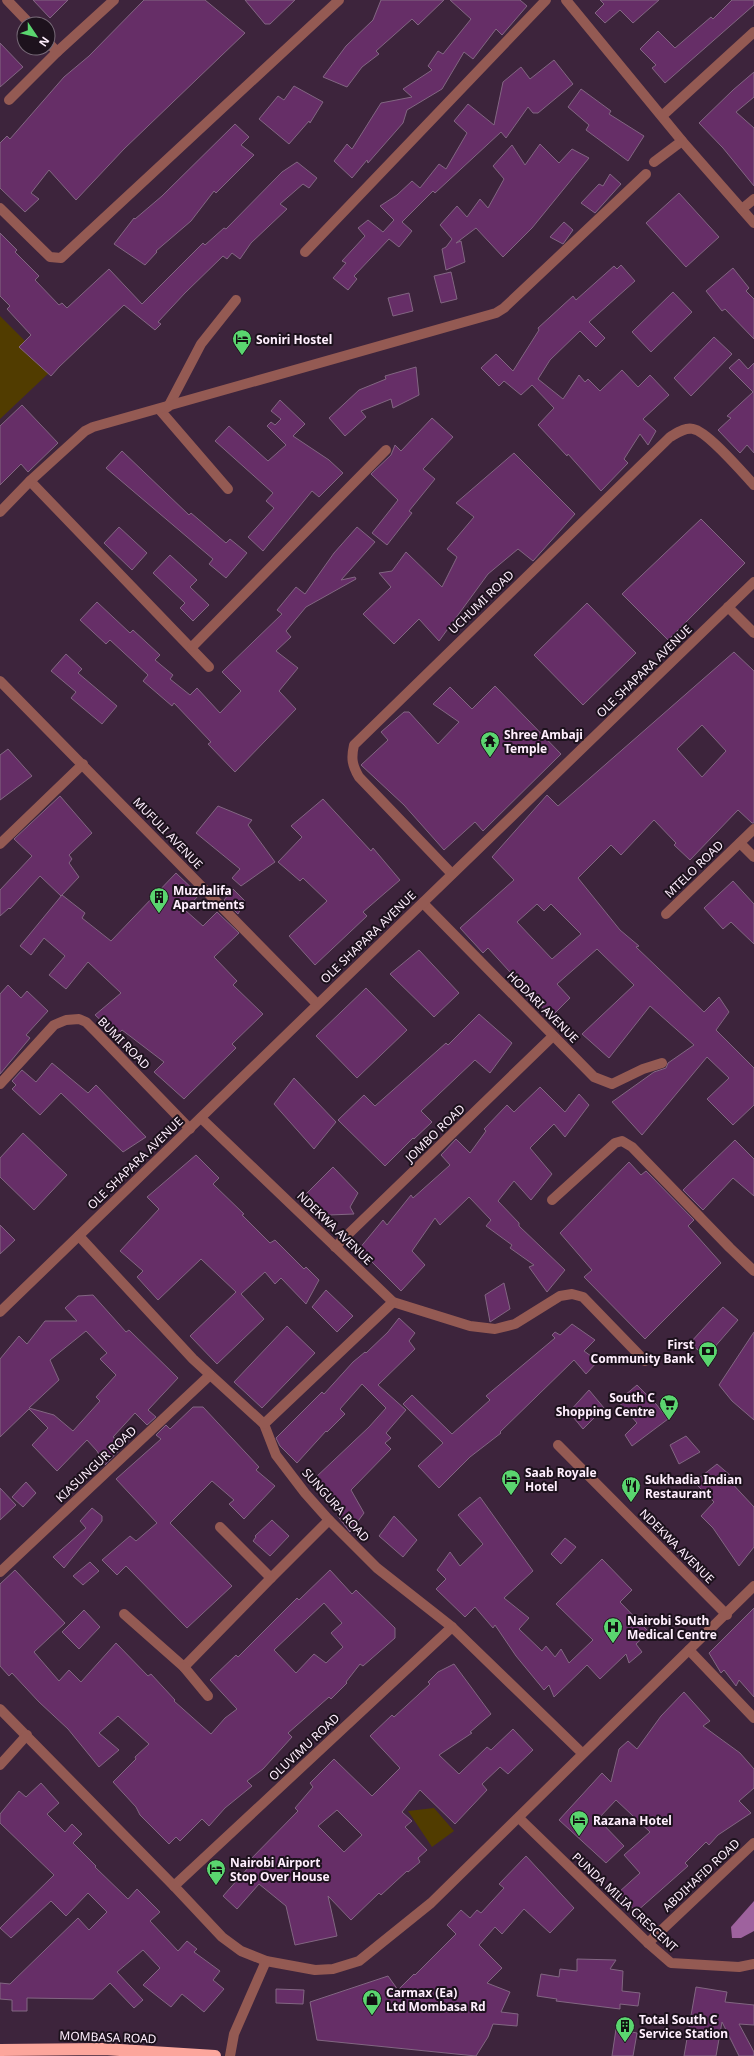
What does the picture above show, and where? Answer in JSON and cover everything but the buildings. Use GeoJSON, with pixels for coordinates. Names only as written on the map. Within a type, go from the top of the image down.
{"type":"FeatureCollection","features":[{"type":"Feature","properties":{"kind":"highway","name":"MOMBASA ROAD"},"geometry":{"type":"LineString","coordinates":[[0,2050],[104,2049],[215,2056]]}},
{"type":"Feature","properties":{"kind":"street"},"geometry":{"type":"LineString","coordinates":[[7,0],[22,16]]}},
{"type":"Feature","properties":{"kind":"street"},"geometry":{"type":"LineString","coordinates":[[9,100],[57,52],[114,0]]}},
{"type":"Feature","properties":{"kind":"street"},"geometry":{"type":"LineString","coordinates":[[0,208],[50,257],[61,258],[339,0]]}},
{"type":"Feature","properties":{"kind":"street"},"geometry":{"type":"LineString","coordinates":[[305,252],[546,0]]}},
{"type":"Feature","properties":{"kind":"street"},"geometry":{"type":"LineString","coordinates":[[566,0],[682,141],[754,223]]}},
{"type":"Feature","properties":{"kind":"street"},"geometry":{"type":"LineString","coordinates":[[662,116],[754,32]]}},
{"type":"Feature","properties":{"kind":"street"},"geometry":{"type":"LineString","coordinates":[[654,162],[682,141]]}},
{"type":"Feature","properties":{"kind":"street"},"geometry":{"type":"LineString","coordinates":[[0,512],[30,481],[85,431],[102,424],[164,408],[496,313],[504,308],[646,174]]}},
{"type":"Feature","properties":{"kind":"street"},"geometry":{"type":"LineString","coordinates":[[742,209],[754,199]]}},
{"type":"Feature","properties":{"kind":"street"},"geometry":{"type":"LineString","coordinates":[[164,408],[201,344],[236,300]]}},
{"type":"Feature","properties":{"kind":"street"},"geometry":{"type":"LineString","coordinates":[[164,408],[228,489]]}},
{"type":"Feature","properties":{"kind":"street","name":"UCHUMI ROAD"},"geometry":{"type":"LineString","coordinates":[[452,874],[360,777],[353,767],[351,756],[354,744],[642,466],[670,437],[685,429],[696,430],[718,447],[754,485]]}},
{"type":"Feature","properties":{"kind":"street"},"geometry":{"type":"LineString","coordinates":[[192,647],[386,450]]}},
{"type":"Feature","properties":{"kind":"street"},"geometry":{"type":"LineString","coordinates":[[30,481],[209,666]]}},
{"type":"Feature","properties":{"kind":"street","name":"OLE SHAPARA AVENUE"},"geometry":{"type":"LineString","coordinates":[[0,1312],[754,582]]}},
{"type":"Feature","properties":{"kind":"street"},"geometry":{"type":"LineString","coordinates":[[728,607],[754,633]]}},
{"type":"Feature","properties":{"kind":"street","name":"MUFULI AVENUE"},"geometry":{"type":"LineString","coordinates":[[0,681],[317,1004]]}},
{"type":"Feature","properties":{"kind":"street"},"geometry":{"type":"LineString","coordinates":[[0,844],[83,764]]}},
{"type":"Feature","properties":{"kind":"street","name":"MTELO ROAD"},"geometry":{"type":"LineString","coordinates":[[666,914],[754,829]]}},
{"type":"Feature","properties":{"kind":"street","name":"MTELO ROAD"},"geometry":{"type":"LineString","coordinates":[[740,843],[754,858]]}},
{"type":"Feature","properties":{"kind":"street","name":"HODARI AVENUE"},"geometry":{"type":"LineString","coordinates":[[423,903],[594,1077],[603,1082],[612,1084],[643,1069],[662,1063]]}},
{"type":"Feature","properties":{"kind":"street","name":"BUMI ROAD"},"geometry":{"type":"LineString","coordinates":[[0,1084],[54,1026],[66,1020],[79,1019],[90,1027],[190,1129]]}},
{"type":"Feature","properties":{"kind":"street","name":"JOMBO ROAD"},"geometry":{"type":"LineString","coordinates":[[336,1247],[553,1036]]}},
{"type":"Feature","properties":{"kind":"street","name":"NDEKWA AVENUE"},"geometry":{"type":"LineString","coordinates":[[201,1118],[393,1302],[470,1326],[495,1329],[515,1324],[560,1296],[572,1294],[583,1297],[645,1361]]}},
{"type":"Feature","properties":{"kind":"street"},"geometry":{"type":"LineString","coordinates":[[552,1200],[615,1143],[622,1141],[632,1148],[724,1243],[754,1271]]}},
{"type":"Feature","properties":{"kind":"street","name":"SUNGURA ROAD"},"geometry":{"type":"LineString","coordinates":[[78,1236],[193,1359],[264,1424],[276,1455],[304,1493],[329,1520],[377,1568],[452,1626],[505,1680],[582,1753]]}},
{"type":"Feature","properties":{"kind":"street"},"geometry":{"type":"LineString","coordinates":[[264,1424],[393,1302]]}},
{"type":"Feature","properties":{"kind":"street","name":"KIASUNGUR ROAD"},"geometry":{"type":"LineString","coordinates":[[0,1572],[210,1375]]}},
{"type":"Feature","properties":{"kind":"street","name":"NDEKWA AVENUE"},"geometry":{"type":"LineString","coordinates":[[558,1446],[726,1615]]}},
{"type":"Feature","properties":{"kind":"street"},"geometry":{"type":"LineString","coordinates":[[184,1667],[329,1520]]}},
{"type":"Feature","properties":{"kind":"street"},"geometry":{"type":"LineString","coordinates":[[220,1527],[271,1578]]}},
{"type":"Feature","properties":{"kind":"street"},"geometry":{"type":"LineString","coordinates":[[2,1716],[26,1735],[174,1886],[222,1938],[241,1951],[266,1961],[315,1970],[333,1969],[359,1961],[431,1903],[519,1818],[582,1753],[613,1726],[754,1586]]}},
{"type":"Feature","properties":{"kind":"street"},"geometry":{"type":"LineString","coordinates":[[124,1614],[184,1667],[208,1696]]}},
{"type":"Feature","properties":{"kind":"street","name":"OLUVIMU ROAD"},"geometry":{"type":"LineString","coordinates":[[174,1886],[452,1626]]}},
{"type":"Feature","properties":{"kind":"street"},"geometry":{"type":"LineString","coordinates":[[690,1650],[754,1718]]}},
{"type":"Feature","properties":{"kind":"street"},"geometry":{"type":"LineString","coordinates":[[0,1765],[26,1735]]}},
{"type":"Feature","properties":{"kind":"street","name":"PUNDA MILIA CRESCENT"},"geometry":{"type":"LineString","coordinates":[[519,1818],[648,1943],[671,1963],[739,1966],[754,1964]]}},
{"type":"Feature","properties":{"kind":"street","name":"ABDIHAFID ROAD"},"geometry":{"type":"LineString","coordinates":[[648,1943],[754,1843]]}},
{"type":"Feature","properties":{"kind":"street"},"geometry":{"type":"LineString","coordinates":[[230,2056],[234,2034],[266,1961]]}},
{"type":"Feature","properties":{"kind":"shaded area"},"geometry":{"type":"Polygon","coordinates":[[[0,316],[53,369],[0,419],[0,316]]]}},
{"type":"Feature","properties":{"kind":"shaded area"},"geometry":{"type":"Polygon","coordinates":[[[434,1808],[454,1831],[432,1847],[408,1811],[434,1808]]]}},
{"type":"Feature","properties":{"kind":"shaded area"},"geometry":{"type":"Polygon","coordinates":[[[754,1901],[754,1931],[741,1938],[732,1938],[731,1927],[754,1901]]]}},
{"type":"Feature","properties":{"kind":"place","name":"Soniri Hostel"},"geometry":{"type":"Point","coordinates":[242,356]}},
{"type":"Feature","properties":{"kind":"place","name":"Shree Ambaji Temple"},"geometry":{"type":"Point","coordinates":[490,758]}},
{"type":"Feature","properties":{"kind":"place","name":"Muzdalifa Apartments"},"geometry":{"type":"Point","coordinates":[159,914]}},
{"type":"Feature","properties":{"kind":"place","name":"First Community Bank"},"geometry":{"type":"Point","coordinates":[708,1368]}},
{"type":"Feature","properties":{"kind":"place","name":"South C Shopping Centre"},"geometry":{"type":"Point","coordinates":[669,1421]}},
{"type":"Feature","properties":{"kind":"place","name":"Saab Royale Hotel"},"geometry":{"type":"Point","coordinates":[511,1496]}},
{"type":"Feature","properties":{"kind":"place","name":"Sukhadia Indian Restaurant"},"geometry":{"type":"Point","coordinates":[631,1503]}},
{"type":"Feature","properties":{"kind":"place","name":"Nairobi South Medical Centre"},"geometry":{"type":"Point","coordinates":[613,1644]}},
{"type":"Feature","properties":{"kind":"place","name":"Razana Hotel"},"geometry":{"type":"Point","coordinates":[579,1837]}},
{"type":"Feature","properties":{"kind":"place","name":"Nairobi Airport Stop Over House"},"geometry":{"type":"Point","coordinates":[216,1886]}},
{"type":"Feature","properties":{"kind":"place","name":"Carmax (Ea) Ltd Mombasa Rd"},"geometry":{"type":"Point","coordinates":[372,2016]}},
{"type":"Feature","properties":{"kind":"place","name":"Total South C Service Station"},"geometry":{"type":"Point","coordinates":[625,2043]}}]}
